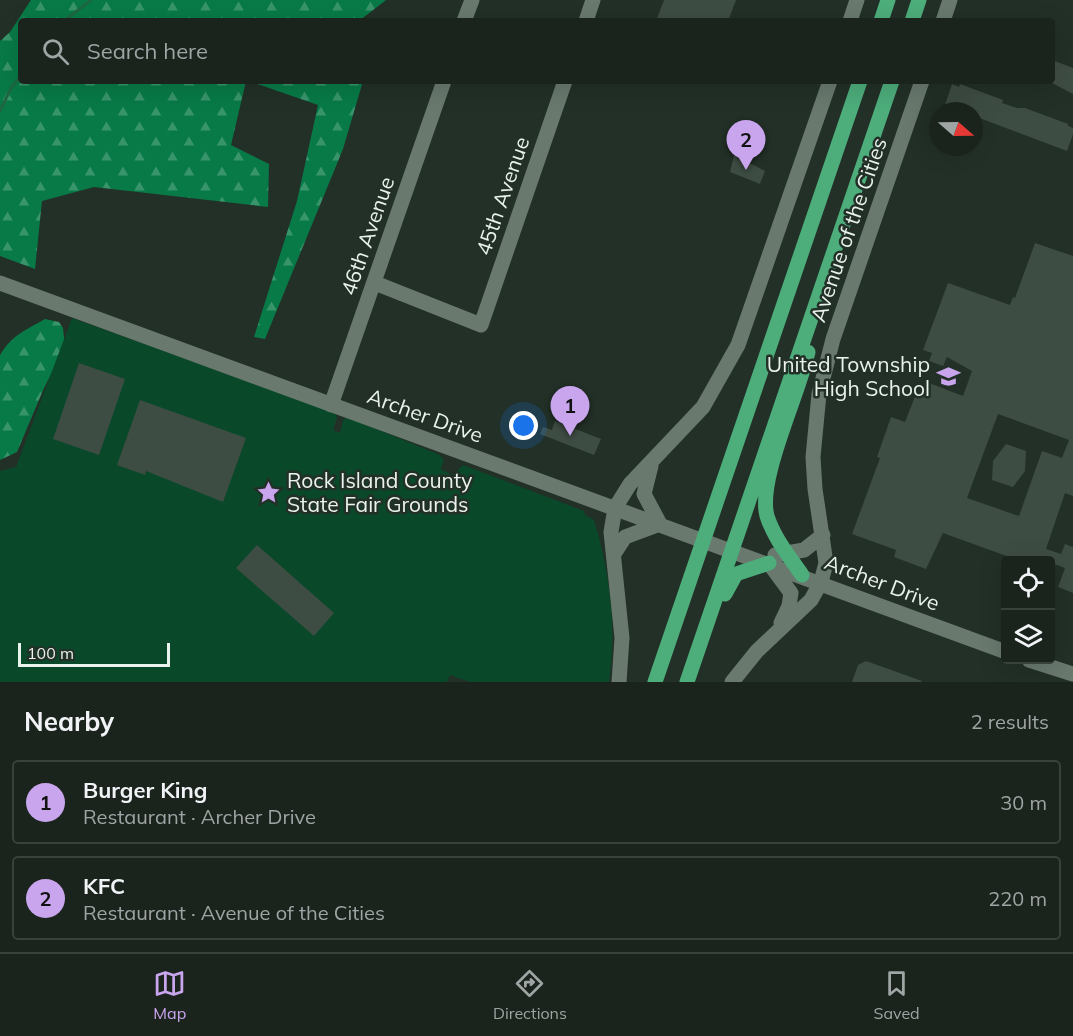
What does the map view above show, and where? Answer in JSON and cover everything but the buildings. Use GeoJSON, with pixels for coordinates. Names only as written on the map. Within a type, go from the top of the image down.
{"type":"FeatureCollection","features":[{"type":"Feature","properties":{"kind":"main road"},"geometry":{"type":"LineString","coordinates":[[882,18],[888,0]]}},
{"type":"Feature","properties":{"kind":"main road"},"geometry":{"type":"LineString","coordinates":[[913,18],[920,0]]}},
{"type":"Feature","properties":{"kind":"main road","name":"Avenue of the Cities"},"geometry":{"type":"LineString","coordinates":[[711,517],[859,84]]}},
{"type":"Feature","properties":{"kind":"main road","name":"Avenue of the Cities"},"geometry":{"type":"LineString","coordinates":[[687,682],[891,84]]}},
{"type":"Feature","properties":{"kind":"main road"},"geometry":{"type":"LineString","coordinates":[[802,575],[786,552],[768,518],[766,489],[803,373],[825,276]]}},
{"type":"Feature","properties":{"kind":"main road","name":"Avenue of the Cities"},"geometry":{"type":"LineString","coordinates":[[655,682],[772,339]]}},
{"type":"Feature","properties":{"kind":"main road"},"geometry":{"type":"LineString","coordinates":[[695,682],[729,584],[740,571],[763,561]]}},
{"type":"Feature","properties":{"kind":"street"},"geometry":{"type":"LineString","coordinates":[[465,18],[472,0]]}},
{"type":"Feature","properties":{"kind":"street"},"geometry":{"type":"LineString","coordinates":[[587,18],[593,0]]}},
{"type":"Feature","properties":{"kind":"street"},"geometry":{"type":"LineString","coordinates":[[851,18],[857,0]]}},
{"type":"Feature","properties":{"kind":"street"},"geometry":{"type":"LineString","coordinates":[[944,18],[950,0]]}},
{"type":"Feature","properties":{"kind":"street","name":"46th Avenue"},"geometry":{"type":"LineString","coordinates":[[331,405],[443,84]]}},
{"type":"Feature","properties":{"kind":"street","name":"45th Avenue"},"geometry":{"type":"LineString","coordinates":[[375,283],[481,325],[564,84]]}},
{"type":"Feature","properties":{"kind":"street"},"geometry":{"type":"LineString","coordinates":[[619,682],[622,638],[611,521],[615,508],[630,484],[651,465],[703,407],[738,345],[829,84]]}},
{"type":"Feature","properties":{"kind":"street","name":"Avenue of the Cities"},"geometry":{"type":"LineString","coordinates":[[732,682],[772,636],[811,600],[821,582],[826,563],[815,489],[813,457],[819,394],[833,339],[921,84]]}},
{"type":"Feature","properties":{"kind":"street","name":"Archer Drive"},"geometry":{"type":"LineString","coordinates":[[0,283],[802,575],[1001,650]]}},
{"type":"Feature","properties":{"kind":"street"},"geometry":{"type":"LineString","coordinates":[[614,554],[625,537],[660,524],[644,494],[651,465]]}},
{"type":"Feature","properties":{"kind":"street"},"geometry":{"type":"LineString","coordinates":[[772,636],[787,613],[791,599],[787,584],[763,561],[786,552],[804,550],[823,535]]}},
{"type":"Feature","properties":{"kind":"street"},"geometry":{"type":"LineString","coordinates":[[1042,664],[1073,674]]}},
{"type":"Feature","properties":{"kind":"green space"},"geometry":{"type":"Polygon","coordinates":[[[31,0],[386,0],[363,18],[19,18],[31,0]]]}},
{"type":"Feature","properties":{"kind":"green space"},"geometry":{"type":"Polygon","coordinates":[[[18,20],[18,84],[245,84],[231,145],[269,164],[268,207],[94,187],[42,201],[35,269],[0,256],[0,41],[18,20]]]}},
{"type":"Feature","properties":{"kind":"green space"},"geometry":{"type":"Polygon","coordinates":[[[258,84],[362,84],[343,149],[265,339],[254,337],[297,201],[318,105],[258,84]]]}},
{"type":"Feature","properties":{"kind":"green space","name":"Rock Island County State Fair Grounds"},"geometry":{"type":"Polygon","coordinates":[[[72,318],[335,413],[337,418],[333,430],[340,433],[343,420],[347,417],[440,455],[444,460],[441,469],[452,475],[463,465],[584,511],[585,515],[594,520],[608,580],[612,621],[609,682],[470,682],[450,675],[447,682],[0,682],[0,471],[16,467],[72,318]]]}},
{"type":"Feature","properties":{"kind":"green space"},"geometry":{"type":"Polygon","coordinates":[[[45,319],[59,322],[63,328],[65,347],[44,388],[17,452],[0,460],[0,355],[15,338],[45,319]]]}},
{"type":"Feature","properties":{"kind":"waterway"},"geometry":{"type":"LineString","coordinates":[[68,18],[91,0]]}},
{"type":"Feature","properties":{"kind":"waterway"},"geometry":{"type":"LineString","coordinates":[[0,111],[11,88],[18,80]]}},
{"type":"Feature","properties":{"kind":"place","name":"KFC"},"geometry":{"type":"Point","coordinates":[746,170]}},
{"type":"Feature","properties":{"kind":"place","name":"United Township High School"},"geometry":{"type":"Point","coordinates":[948,377]}},
{"type":"Feature","properties":{"kind":"place","name":"Burger King"},"geometry":{"type":"Point","coordinates":[570,436]}},
{"type":"Feature","properties":{"kind":"place","name":"Rock Island County State Fair Grounds"},"geometry":{"type":"Point","coordinates":[269,493]}}]}
